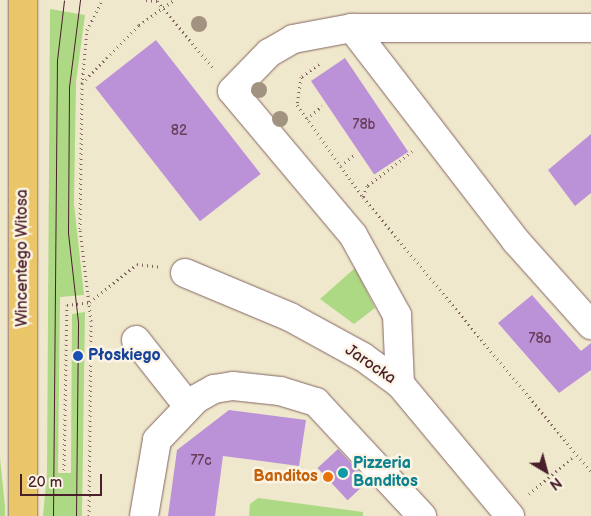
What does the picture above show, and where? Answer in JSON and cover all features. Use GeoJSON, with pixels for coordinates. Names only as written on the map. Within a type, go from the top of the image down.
{"type":"FeatureCollection","features":[{"type":"Feature","properties":{"kind":"main road","name":"Wincentego Witosa"},"geometry":{"type":"LineString","coordinates":[[23,0],[23,516]]}},
{"type":"Feature","properties":{"kind":"street"},"geometry":{"type":"LineString","coordinates":[[352,28],[516,241],[591,325]]}},
{"type":"Feature","properties":{"kind":"street"},"geometry":{"type":"LineString","coordinates":[[400,384],[397,315],[353,235],[232,91],[268,53],[294,39],[352,28],[591,28]]}},
{"type":"Feature","properties":{"kind":"street","name":"Jarocka"},"geometry":{"type":"LineString","coordinates":[[185,273],[290,317],[363,357],[400,384],[518,506]]}},
{"type":"Feature","properties":{"kind":"street"},"geometry":{"type":"LineString","coordinates":[[136,340],[188,406]]}},
{"type":"Feature","properties":{"kind":"street"},"geometry":{"type":"LineString","coordinates":[[144,516],[158,440],[188,406],[214,389],[234,386],[280,391],[316,402],[413,513]]}},
{"type":"Feature","properties":{"kind":"path"},"geometry":{"type":"LineString","coordinates":[[89,516],[90,302],[80,229],[82,84],[87,30],[102,0]]}},
{"type":"Feature","properties":{"kind":"path"},"geometry":{"type":"LineString","coordinates":[[146,0],[157,1],[232,91]]}},
{"type":"Feature","properties":{"kind":"path"},"geometry":{"type":"LineString","coordinates":[[82,84],[139,25],[174,0]]}},
{"type":"Feature","properties":{"kind":"path"},"geometry":{"type":"LineString","coordinates":[[322,62],[301,77],[297,106],[363,197],[574,456],[591,472]]}},
{"type":"Feature","properties":{"kind":"path"},"geometry":{"type":"LineString","coordinates":[[307,118],[322,106]]}},
{"type":"Feature","properties":{"kind":"path"},"geometry":{"type":"LineString","coordinates":[[363,197],[367,186],[434,134]]}},
{"type":"Feature","properties":{"kind":"path"},"geometry":{"type":"LineString","coordinates":[[340,166],[354,155]]}},
{"type":"Feature","properties":{"kind":"path"},"geometry":{"type":"LineString","coordinates":[[64,470],[67,305],[90,302],[137,264],[185,273]]}},
{"type":"Feature","properties":{"kind":"path"},"geometry":{"type":"LineString","coordinates":[[518,506],[574,456]]}},
{"type":"Feature","properties":{"kind":"green space"},"geometry":{"type":"Polygon","coordinates":[[[50,9],[85,15],[76,82],[74,204],[84,295],[60,297],[58,473],[71,473],[72,314],[85,312],[82,516],[43,516],[47,473],[50,9]]]}},
{"type":"Feature","properties":{"kind":"green space"},"geometry":{"type":"Polygon","coordinates":[[[355,268],[375,308],[354,324],[320,299],[355,268]]]}},
{"type":"Feature","properties":{"kind":"green space"},"geometry":{"type":"Polygon","coordinates":[[[0,458],[5,507],[5,516],[0,516],[0,458]]]}},
{"type":"Feature","properties":{"kind":"green space"},"geometry":{"type":"Polygon","coordinates":[[[258,498],[363,512],[363,516],[249,516],[250,504],[258,498]]]}},
{"type":"Feature","properties":{"kind":"building"},"geometry":{"type":"Polygon","coordinates":[[[156,40],[261,174],[200,221],[95,87],[156,40]]]}},
{"type":"Feature","properties":{"kind":"building"},"geometry":{"type":"Polygon","coordinates":[[[345,58],[408,152],[374,175],[311,81],[345,58]]]}},
{"type":"Feature","properties":{"kind":"building"},"geometry":{"type":"Polygon","coordinates":[[[591,134],[591,193],[575,206],[548,170],[591,134]]]}},
{"type":"Feature","properties":{"kind":"building"},"geometry":{"type":"Polygon","coordinates":[[[532,295],[581,351],[591,343],[591,370],[559,393],[498,323],[532,295]]]}},
{"type":"Feature","properties":{"kind":"building"},"geometry":{"type":"Polygon","coordinates":[[[229,410],[306,420],[299,466],[223,456],[215,516],[168,516],[177,450],[229,410]]]}},
{"type":"Feature","properties":{"kind":"building","name":"Pizzeria Banditos"},"geometry":{"type":"Polygon","coordinates":[[[338,449],[368,481],[348,500],[318,468],[338,449]]]}},
{"type":"Feature","properties":{"kind":"tram line"},"geometry":{"type":"LineString","coordinates":[[53,516],[57,60],[64,0]]}},
{"type":"Feature","properties":{"kind":"tram line"},"geometry":{"type":"LineString","coordinates":[[76,516],[78,322],[68,233],[69,87],[80,0]]}},
{"type":"Feature","properties":{"kind":"place","name":"Płoskiego"},"geometry":{"type":"Point","coordinates":[78,356]}},
{"type":"Feature","properties":{"kind":"place","name":"Pizzeria Banditos"},"geometry":{"type":"Point","coordinates":[343,473]}},
{"type":"Feature","properties":{"kind":"place","name":"Banditos"},"geometry":{"type":"Point","coordinates":[328,477]}}]}
